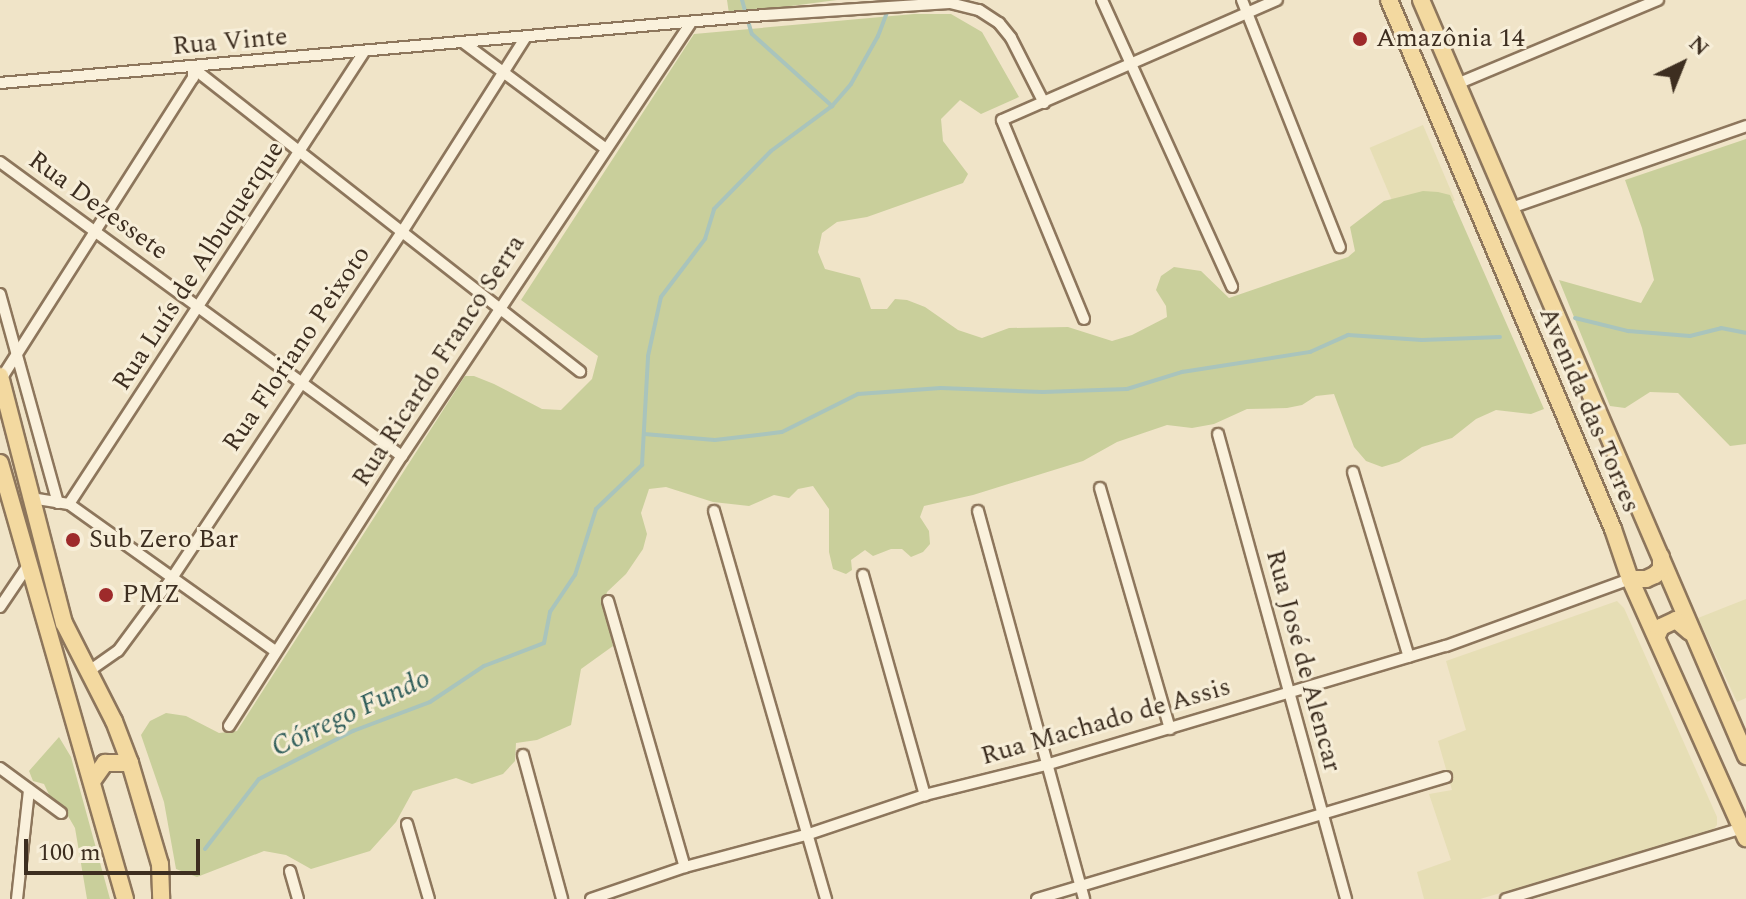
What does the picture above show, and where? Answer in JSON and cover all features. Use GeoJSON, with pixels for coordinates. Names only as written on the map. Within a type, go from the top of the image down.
{"type":"FeatureCollection","features":[{"type":"Feature","properties":{"kind":"main road","name":"Avenida das Torres"},"geometry":{"type":"LineString","coordinates":[[1389,0],[1613,529],[1630,579],[1744,833]]}},
{"type":"Feature","properties":{"kind":"main road","name":"Avenida das Torres"},"geometry":{"type":"LineString","coordinates":[[1421,0],[1746,756]]}},
{"type":"Feature","properties":{"kind":"main road"},"geometry":{"type":"LineString","coordinates":[[0,378],[64,623],[130,763],[160,864],[161,899]]}},
{"type":"Feature","properties":{"kind":"main road"},"geometry":{"type":"LineString","coordinates":[[0,463],[125,899]]}},
{"type":"Feature","properties":{"kind":"main road"},"geometry":{"type":"LineString","coordinates":[[1630,579],[1646,579],[1655,575],[1661,569],[1661,557]]}},
{"type":"Feature","properties":{"kind":"main road"},"geometry":{"type":"LineString","coordinates":[[1657,636],[1661,627],[1676,620],[1689,630],[1704,658]]}},
{"type":"Feature","properties":{"kind":"main road"},"geometry":{"type":"LineString","coordinates":[[93,780],[105,763],[130,763]]}},
{"type":"Feature","properties":{"kind":"street"},"geometry":{"type":"LineString","coordinates":[[1102,0],[1232,287]]}},
{"type":"Feature","properties":{"kind":"street"},"geometry":{"type":"LineString","coordinates":[[1242,0],[1340,247]]}},
{"type":"Feature","properties":{"kind":"street"},"geometry":{"type":"LineString","coordinates":[[1084,319],[1002,120],[1277,0]]}},
{"type":"Feature","properties":{"kind":"street"},"geometry":{"type":"LineString","coordinates":[[1457,84],[1658,0]]}},
{"type":"Feature","properties":{"kind":"street","name":"Rua Vinte"},"geometry":{"type":"LineString","coordinates":[[0,83],[880,5],[965,5],[999,23],[1011,38],[1044,103]]}},
{"type":"Feature","properties":{"kind":"street","name":"Rua Ricardo Franco Serra"},"geometry":{"type":"LineString","coordinates":[[229,726],[402,456],[690,24]]}},
{"type":"Feature","properties":{"kind":"street","name":"Rua Floriano Peixoto"},"geometry":{"type":"LineString","coordinates":[[89,671],[118,651],[172,578],[402,232],[525,38]]}},
{"type":"Feature","properties":{"kind":"street"},"geometry":{"type":"LineString","coordinates":[[464,43],[605,148]]}},
{"type":"Feature","properties":{"kind":"street","name":"Rua Luís de Albuquerque"},"geometry":{"type":"LineString","coordinates":[[63,504],[200,309],[364,52]]}},
{"type":"Feature","properties":{"kind":"street"},"geometry":{"type":"LineString","coordinates":[[193,68],[580,371]]}},
{"type":"Feature","properties":{"kind":"street"},"geometry":{"type":"LineString","coordinates":[[0,378],[193,78],[193,68]]}},
{"type":"Feature","properties":{"kind":"street"},"geometry":{"type":"LineString","coordinates":[[1511,208],[1746,126]]}},
{"type":"Feature","properties":{"kind":"street","name":"Rua Dezessete"},"geometry":{"type":"LineString","coordinates":[[0,162],[402,456]]}},
{"type":"Feature","properties":{"kind":"street"},"geometry":{"type":"LineString","coordinates":[[0,294],[63,504]]}},
{"type":"Feature","properties":{"kind":"street","name":"Rua José de Alencar"},"geometry":{"type":"LineString","coordinates":[[1218,434],[1346,899]]}},
{"type":"Feature","properties":{"kind":"street"},"geometry":{"type":"LineString","coordinates":[[1353,472],[1409,657]]}},
{"type":"Feature","properties":{"kind":"street"},"geometry":{"type":"LineString","coordinates":[[1100,488],[1170,729]]}},
{"type":"Feature","properties":{"kind":"street"},"geometry":{"type":"LineString","coordinates":[[31,498],[63,504],[275,651]]}},
{"type":"Feature","properties":{"kind":"street"},"geometry":{"type":"LineString","coordinates":[[714,511],[826,899]]}},
{"type":"Feature","properties":{"kind":"street"},"geometry":{"type":"LineString","coordinates":[[978,511],[1084,899]]}},
{"type":"Feature","properties":{"kind":"street"},"geometry":{"type":"LineString","coordinates":[[0,607],[30,563]]}},
{"type":"Feature","properties":{"kind":"street"},"geometry":{"type":"LineString","coordinates":[[863,575],[925,795]]}},
{"type":"Feature","properties":{"kind":"street","name":"Rua Machado de Assis"},"geometry":{"type":"LineString","coordinates":[[591,899],[685,867],[809,834],[925,795],[1049,764],[1409,657],[1630,579]]}},
{"type":"Feature","properties":{"kind":"street"},"geometry":{"type":"LineString","coordinates":[[608,601],[685,867]]}},
{"type":"Feature","properties":{"kind":"street"},"geometry":{"type":"LineString","coordinates":[[523,755],[562,899]]}},
{"type":"Feature","properties":{"kind":"street"},"geometry":{"type":"LineString","coordinates":[[0,768],[61,813]]}},
{"type":"Feature","properties":{"kind":"street"},"geometry":{"type":"LineString","coordinates":[[1037,899],[1446,777]]}},
{"type":"Feature","properties":{"kind":"street"},"geometry":{"type":"LineString","coordinates":[[17,899],[29,790]]}},
{"type":"Feature","properties":{"kind":"street"},"geometry":{"type":"LineString","coordinates":[[407,824],[429,899]]}},
{"type":"Feature","properties":{"kind":"street"},"geometry":{"type":"LineString","coordinates":[[1506,899],[1744,833]]}},
{"type":"Feature","properties":{"kind":"street"},"geometry":{"type":"LineString","coordinates":[[290,871],[298,899]]}},
{"type":"Feature","properties":{"kind":"shaded area"},"geometry":{"type":"Polygon","coordinates":[[[1423,125],[1455,200],[1402,223],[1370,148],[1423,125]]]}},
{"type":"Feature","properties":{"kind":"shaded area"},"geometry":{"type":"Polygon","coordinates":[[[1746,599],[1746,698],[1737,702],[1698,618],[1746,599]]]}},
{"type":"Feature","properties":{"kind":"shaded area"},"geometry":{"type":"Polygon","coordinates":[[[1617,601],[1624,608],[1717,817],[1717,825],[1712,831],[1480,899],[1424,899],[1417,872],[1451,860],[1429,794],[1452,790],[1438,741],[1466,730],[1446,661],[1617,601]]]}},
{"type":"Feature","properties":{"kind":"green space"},"geometry":{"type":"Polygon","coordinates":[[[727,0],[837,0],[729,14],[727,0]]]}},
{"type":"Feature","properties":{"kind":"green space"},"geometry":{"type":"Polygon","coordinates":[[[914,14],[951,14],[982,32],[1019,97],[981,114],[960,100],[941,119],[943,141],[968,174],[963,183],[867,217],[837,222],[822,233],[818,252],[825,269],[860,278],[871,309],[887,309],[895,299],[907,300],[925,307],[958,330],[982,338],[1009,328],[1068,327],[1112,341],[1132,335],[1167,317],[1166,306],[1156,290],[1161,276],[1174,267],[1201,271],[1229,298],[1348,257],[1355,251],[1350,227],[1384,201],[1423,191],[1438,192],[1450,195],[1544,409],[1531,414],[1496,410],[1476,419],[1452,438],[1422,447],[1399,462],[1382,467],[1366,461],[1354,447],[1334,394],[1316,396],[1302,405],[1287,408],[1247,409],[1214,424],[1192,428],[1167,425],[1117,442],[1083,461],[973,495],[924,506],[920,517],[929,531],[930,544],[923,552],[911,557],[902,549],[891,549],[873,556],[865,550],[851,560],[852,570],[846,574],[833,569],[829,552],[829,509],[813,486],[798,489],[789,498],[774,495],[749,506],[713,502],[666,487],[649,489],[641,513],[647,534],[643,549],[626,574],[607,592],[604,604],[613,646],[581,669],[571,725],[537,740],[516,743],[515,761],[503,774],[472,784],[456,778],[413,791],[396,822],[370,851],[311,869],[286,855],[264,851],[197,877],[176,869],[164,802],[141,735],[150,721],[166,713],[186,716],[219,733],[237,731],[465,376],[494,384],[542,409],[561,410],[592,379],[598,356],[521,300],[694,34],[914,14]]]}},
{"type":"Feature","properties":{"kind":"green space"},"geometry":{"type":"Polygon","coordinates":[[[1746,139],[1746,444],[1730,446],[1678,393],[1650,392],[1625,408],[1610,406],[1559,280],[1641,303],[1654,280],[1642,228],[1625,180],[1746,139]]]}},
{"type":"Feature","properties":{"kind":"green space"},"geometry":{"type":"Polygon","coordinates":[[[59,737],[71,757],[110,899],[87,899],[75,828],[64,809],[52,801],[44,784],[33,781],[29,771],[59,737]]]}},
{"type":"Feature","properties":{"kind":"waterway"},"geometry":{"type":"LineString","coordinates":[[742,0],[752,34],[832,106]]}},
{"type":"Feature","properties":{"kind":"waterway","name":"Córrego Fundo"},"geometry":{"type":"LineString","coordinates":[[205,849],[259,779],[353,731],[430,702],[484,666],[544,643],[550,612],[575,575],[596,509],[642,465],[648,356],[661,297],[705,239],[714,209],[771,151],[832,106],[851,84],[878,36],[892,0]]}},
{"type":"Feature","properties":{"kind":"waterway"},"geometry":{"type":"LineString","coordinates":[[1575,318],[1628,331],[1690,336],[1721,328],[1746,333]]}},
{"type":"Feature","properties":{"kind":"waterway"},"geometry":{"type":"LineString","coordinates":[[644,434],[715,440],[782,432],[858,394],[941,388],[1043,392],[1127,389],[1182,372],[1310,352],[1348,335],[1422,340],[1500,337]]}},
{"type":"Feature","properties":{"kind":"place","name":"Amazônia 14"},"geometry":{"type":"Point","coordinates":[1360,39]}},
{"type":"Feature","properties":{"kind":"place","name":"Sub Zero Bar"},"geometry":{"type":"Point","coordinates":[73,540]}},
{"type":"Feature","properties":{"kind":"place","name":"PMZ"},"geometry":{"type":"Point","coordinates":[106,595]}}]}
